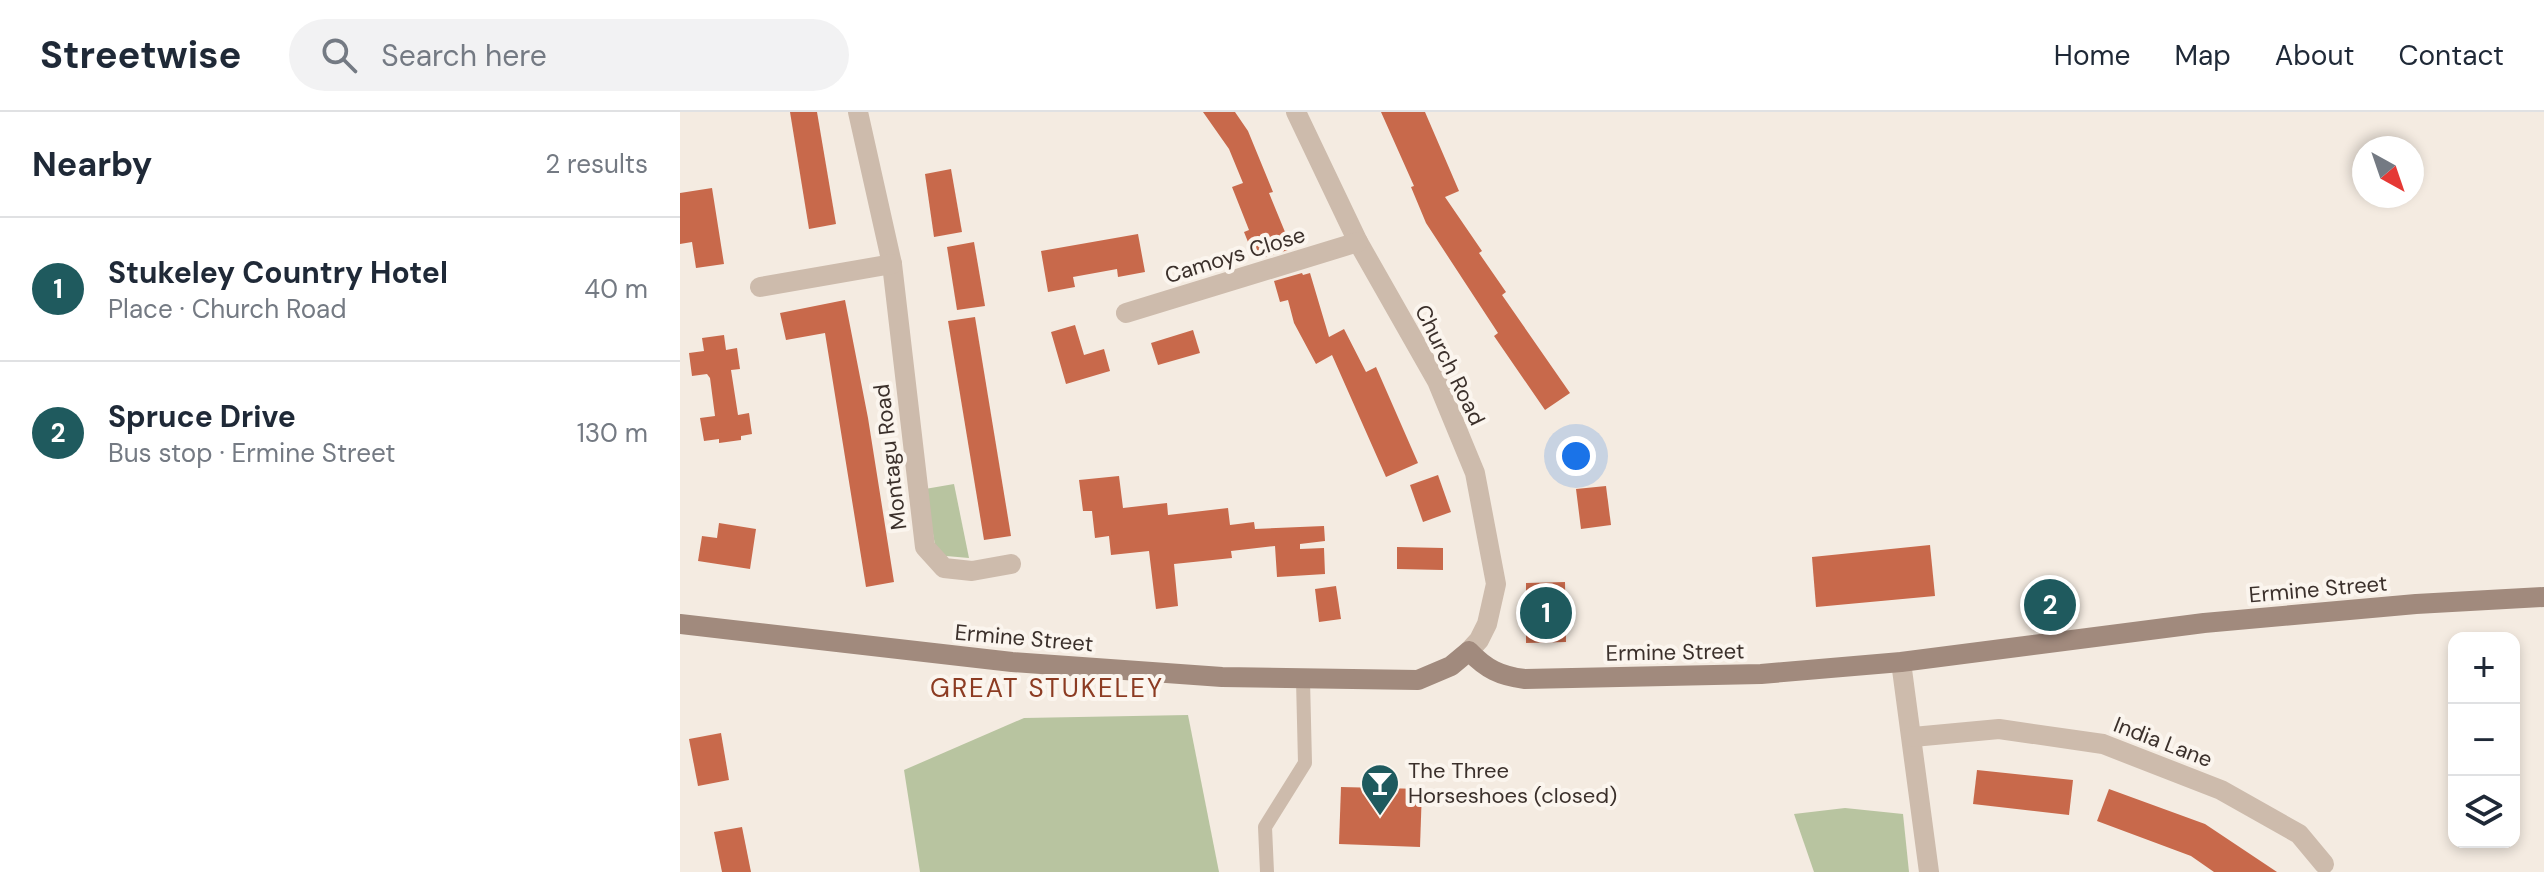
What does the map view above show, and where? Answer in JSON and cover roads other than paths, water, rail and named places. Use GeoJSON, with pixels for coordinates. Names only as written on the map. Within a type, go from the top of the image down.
{"type":"FeatureCollection","features":[{"type":"Feature","properties":{"kind":"street","name":"Montagu Road"},"geometry":{"type":"LineString","coordinates":[[858,112],[892,264],[925,547],[944,568],[972,571],[1011,564]]}},
{"type":"Feature","properties":{"kind":"street","name":"Church Road"},"geometry":{"type":"LineString","coordinates":[[1296,112],[1358,242],[1437,381],[1475,473],[1496,584],[1487,624],[1469,651]]}},
{"type":"Feature","properties":{"kind":"street","name":"Camoys Close"},"geometry":{"type":"LineString","coordinates":[[1126,313],[1358,242]]}},
{"type":"Feature","properties":{"kind":"street"},"geometry":{"type":"LineString","coordinates":[[760,287],[892,264]]}},
{"type":"Feature","properties":{"kind":"street","name":"Ermine Street"},"geometry":{"type":"LineString","coordinates":[[680,624],[1012,662],[1303,680],[1418,680],[1451,666],[1469,651],[1485,668],[1505,676],[1525,679],[1722,676],[1901,662],[2204,623],[2416,604],[2544,597]]}},
{"type":"Feature","properties":{"kind":"street"},"geometry":{"type":"LineString","coordinates":[[1901,662],[1929,872]]}},
{"type":"Feature","properties":{"kind":"street","name":"India Lane"},"geometry":{"type":"LineString","coordinates":[[1913,737],[1999,729],[2103,744],[2221,790],[2299,834],[2324,864]]}},
{"type":"Feature","properties":{"kind":"lane"},"geometry":{"type":"LineString","coordinates":[[1267,872],[1265,827],[1305,763],[1303,680]]}},
{"type":"Feature","properties":{"kind":"place","name":"Spruce Drive"},"geometry":{"type":"Point","coordinates":[2050,605]}},
{"type":"Feature","properties":{"kind":"place","name":"Stukeley Country Hotel"},"geometry":{"type":"Point","coordinates":[1546,613]}},
{"type":"Feature","properties":{"kind":"place","name":"The Three Horseshoes (closed)"},"geometry":{"type":"Point","coordinates":[1380,817]}},
{"type":"Feature","properties":{"kind":"district","name":"GREAT STUKELEY"},"geometry":{"type":"Point","coordinates":[1047,688]}}]}
